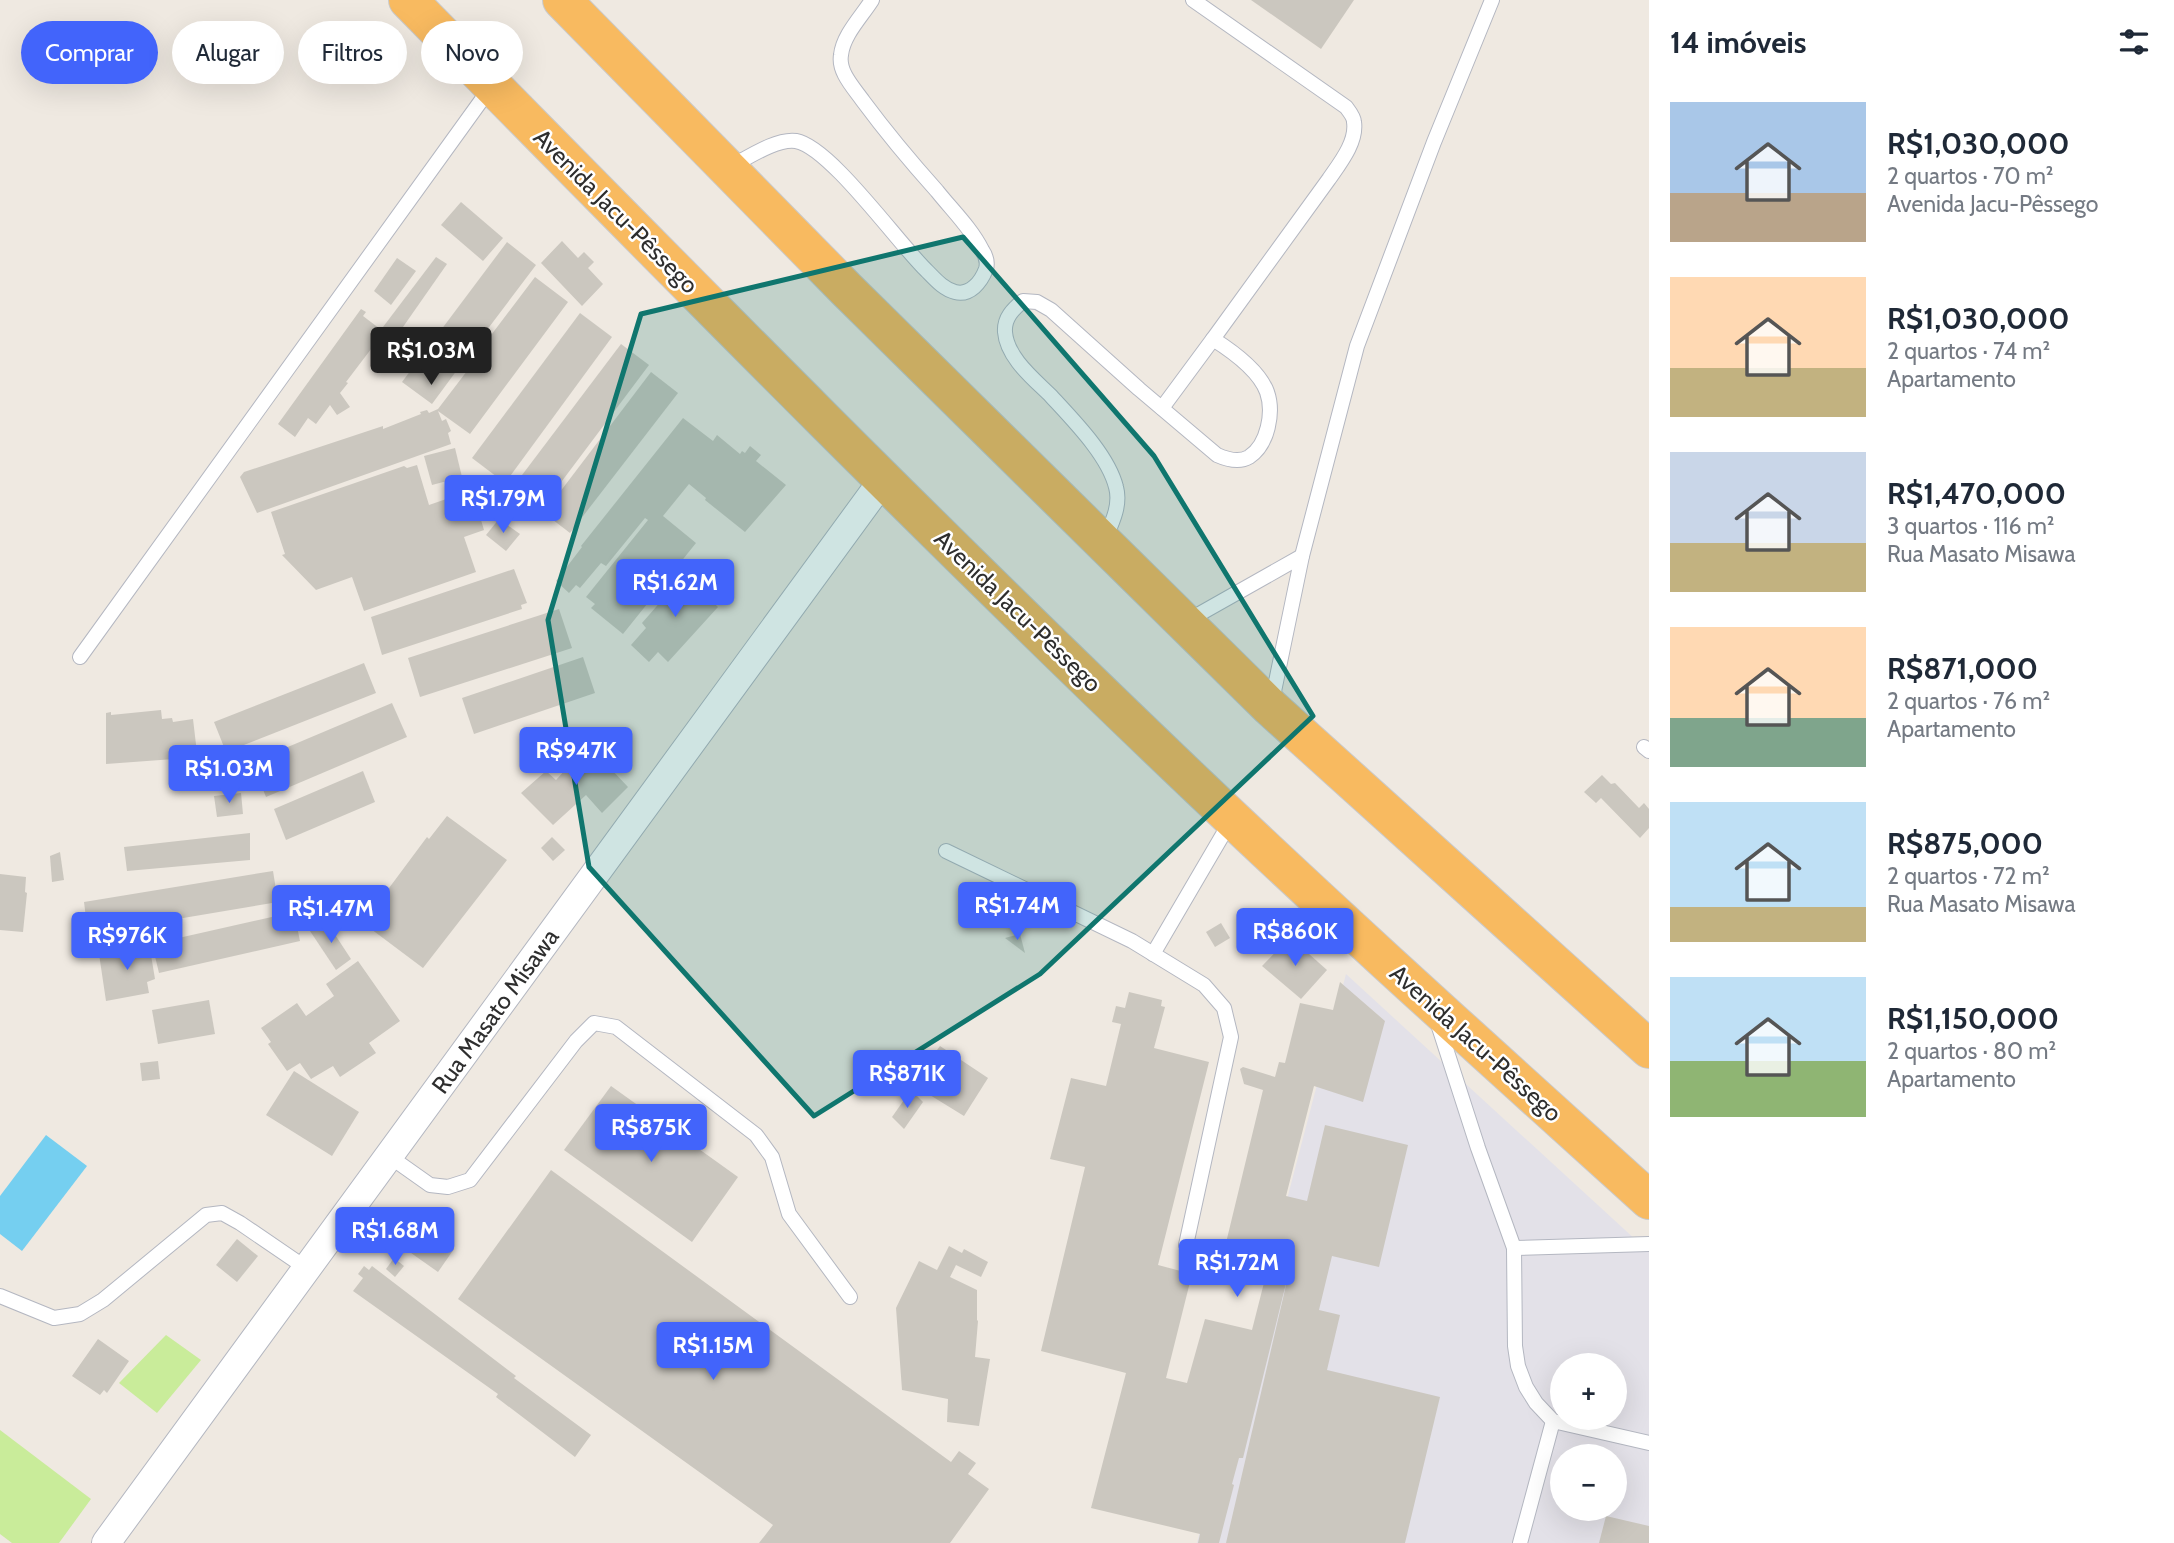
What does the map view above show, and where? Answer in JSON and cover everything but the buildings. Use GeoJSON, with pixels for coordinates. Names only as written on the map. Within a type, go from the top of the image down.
{"type":"FeatureCollection","features":[{"type":"Feature","properties":{"kind":"highway","name":"Avenida Jacu-Pêssego"},"geometry":{"type":"LineString","coordinates":[[408,0],[883,480],[1233,819],[1649,1200]]}},
{"type":"Feature","properties":{"kind":"highway"},"geometry":{"type":"LineString","coordinates":[[562,0],[846,289],[1270,707],[1649,1049]]}},
{"type":"Feature","properties":{"kind":"street","name":"Rua Masato Misawa"},"geometry":{"type":"LineString","coordinates":[[106,1543],[883,480]]}},
{"type":"Feature","properties":{"kind":"lane"},"geometry":{"type":"LineString","coordinates":[[727,168],[787,140],[806,144],[838,170],[943,287],[957,293],[970,291],[978,284],[988,262],[984,251],[870,111],[847,79],[841,64],[844,45],[872,0]]}},
{"type":"Feature","properties":{"kind":"lane"},"geometry":{"type":"LineString","coordinates":[[1162,408],[1329,179],[1346,153],[1354,122],[1346,107],[1193,0]]}},
{"type":"Feature","properties":{"kind":"lane"},"geometry":{"type":"LineString","coordinates":[[1270,707],[1301,556],[1357,346],[1434,142],[1492,0]]}},
{"type":"Feature","properties":{"kind":"lane"},"geometry":{"type":"LineString","coordinates":[[80,657],[492,85]]}},
{"type":"Feature","properties":{"kind":"lane"},"geometry":{"type":"LineString","coordinates":[[1104,543],[1117,503],[1117,490],[1111,473],[1066,412],[1019,364],[1005,333],[1006,319],[1023,301],[1037,302],[1051,310],[1209,449],[1224,458],[1240,460],[1249,457],[1260,444],[1270,420],[1267,391],[1248,366],[1213,339]]}},
{"type":"Feature","properties":{"kind":"lane"},"geometry":{"type":"LineString","coordinates":[[1185,623],[1301,556]]}},
{"type":"Feature","properties":{"kind":"lane"},"geometry":{"type":"LineString","coordinates":[[1153,954],[1233,819]]}},
{"type":"Feature","properties":{"kind":"lane"},"geometry":{"type":"LineString","coordinates":[[946,851],[1120,935],[1204,985],[1224,1008],[1231,1037],[1186,1245]]}},
{"type":"Feature","properties":{"kind":"lane"},"geometry":{"type":"LineString","coordinates":[[1431,1003],[1514,1248],[1513,1302],[1518,1366],[1535,1403],[1550,1418]]}},
{"type":"Feature","properties":{"kind":"lane"},"geometry":{"type":"LineString","coordinates":[[389,1156],[430,1185],[447,1187],[470,1180],[576,1041],[594,1023],[616,1027],[756,1135],[772,1157],[789,1214],[850,1297]]}},
{"type":"Feature","properties":{"kind":"lane"},"geometry":{"type":"LineString","coordinates":[[0,1296],[54,1318],[80,1314],[103,1300],[206,1214],[222,1213],[306,1268]]}},
{"type":"Feature","properties":{"kind":"lane"},"geometry":{"type":"LineString","coordinates":[[1514,1248],[1649,1244]]}},
{"type":"Feature","properties":{"kind":"lane"},"geometry":{"type":"LineString","coordinates":[[1520,1543],[1551,1430]]}},
{"type":"Feature","properties":{"kind":"lane"},"geometry":{"type":"LineString","coordinates":[[1592,1430],[1649,1443]]}},
{"type":"Feature","properties":{"kind":"highlighted area"},"geometry":{"type":"Polygon","coordinates":[[[963,237],[1154,456],[1313,716],[1040,974],[814,1116],[589,867],[548,620],[641,314],[963,237]]]}},
{"type":"Feature","properties":{"kind":"shaded area"},"geometry":{"type":"Polygon","coordinates":[[[1346,974],[1649,1252],[1649,1543],[1197,1543],[1346,974]]]}},
{"type":"Feature","properties":{"kind":"green space"},"geometry":{"type":"Polygon","coordinates":[[[166,1335],[201,1360],[157,1413],[119,1383],[166,1335]]]}},
{"type":"Feature","properties":{"kind":"green space"},"geometry":{"type":"Polygon","coordinates":[[[0,1430],[91,1499],[59,1543],[12,1543],[0,1534],[0,1430]]]}},
{"type":"Feature","properties":{"kind":"water"},"geometry":{"type":"Polygon","coordinates":[[[46,1135],[87,1166],[22,1251],[0,1234],[0,1196],[46,1135]]]}}]}
